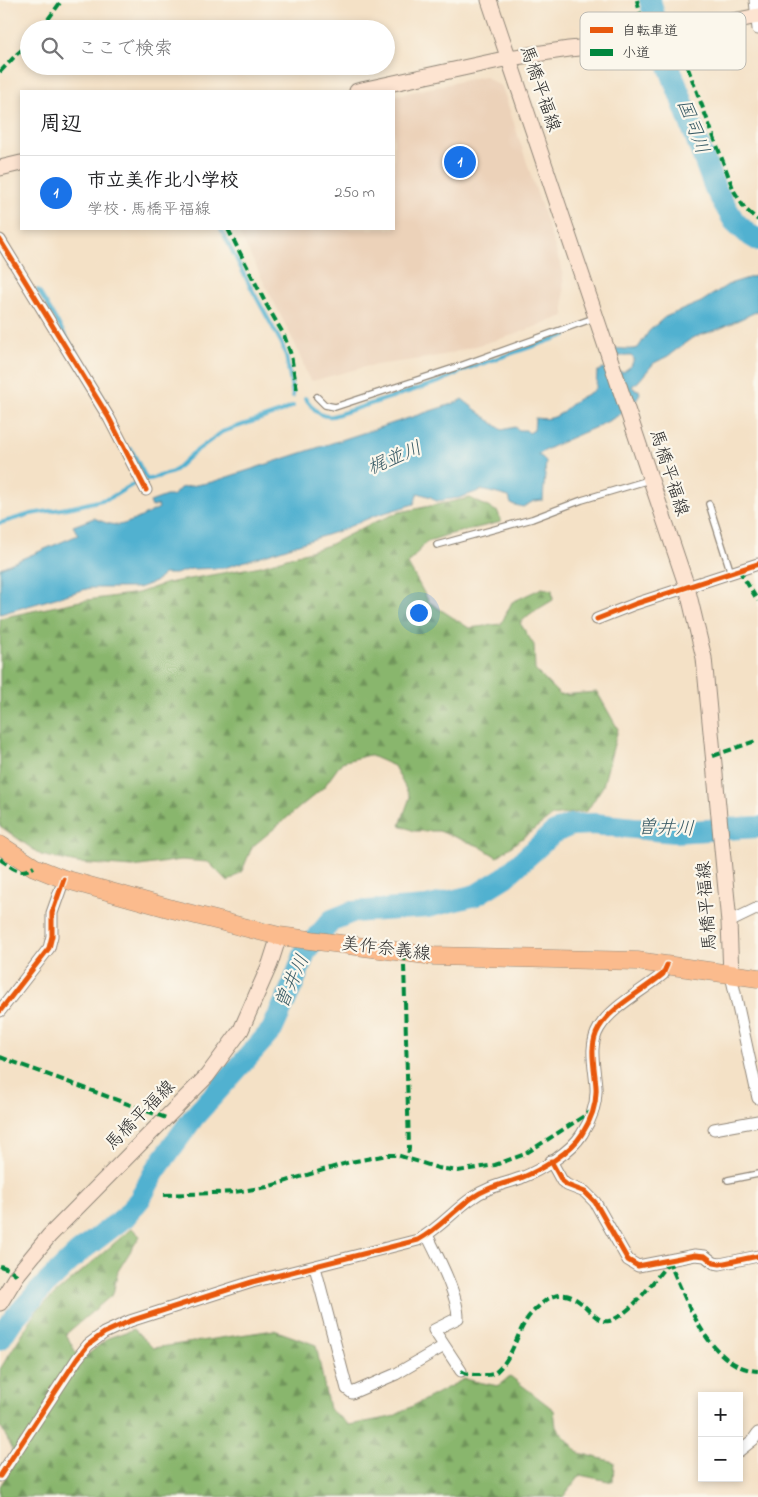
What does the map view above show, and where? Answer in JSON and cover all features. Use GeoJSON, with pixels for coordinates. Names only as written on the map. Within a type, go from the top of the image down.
{"type":"FeatureCollection","features":[{"type":"Feature","properties":{"kind":"main road","name":"馬橋平福線"},"geometry":{"type":"LineString","coordinates":[[489,0],[598,319],[686,587],[704,658],[729,922],[731,975]]}},
{"type":"Feature","properties":{"kind":"main road"},"geometry":{"type":"LineString","coordinates":[[362,90],[509,58],[580,48]]}},
{"type":"Feature","properties":{"kind":"main road"},"geometry":{"type":"LineString","coordinates":[[0,168],[20,163]]}},
{"type":"Feature","properties":{"kind":"main road","name":"美作奈義線"},"geometry":{"type":"LineString","coordinates":[[0,845],[34,867],[64,879],[172,910],[279,936],[434,956],[636,961],[758,978]]}},
{"type":"Feature","properties":{"kind":"main road","name":"馬橋平福線"},"geometry":{"type":"LineString","coordinates":[[0,1303],[18,1275],[49,1236],[207,1076],[241,1030],[270,964],[279,936]]}},
{"type":"Feature","properties":{"kind":"street"},"geometry":{"type":"LineString","coordinates":[[755,0],[757,21]]}},
{"type":"Feature","properties":{"kind":"street"},"geometry":{"type":"LineString","coordinates":[[0,240],[109,418],[146,490]]}},
{"type":"Feature","properties":{"kind":"street"},"geometry":{"type":"LineString","coordinates":[[597,619],[635,604],[758,564]]}},
{"type":"Feature","properties":{"kind":"street"},"geometry":{"type":"LineString","coordinates":[[0,1011],[49,948],[52,936],[52,913],[64,879]]}},
{"type":"Feature","properties":{"kind":"street"},"geometry":{"type":"LineString","coordinates":[[729,922],[758,908]]}},
{"type":"Feature","properties":{"kind":"street"},"geometry":{"type":"LineString","coordinates":[[0,1476],[76,1359],[88,1345],[104,1333],[130,1321],[252,1282],[418,1240],[427,1235],[472,1197],[489,1188],[523,1177],[567,1151],[582,1134],[594,1110],[596,1088],[593,1040],[598,1028],[609,1015],[663,974],[667,965]]}},
{"type":"Feature","properties":{"kind":"street"},"geometry":{"type":"LineString","coordinates":[[731,975],[758,1098]]}},
{"type":"Feature","properties":{"kind":"street"},"geometry":{"type":"LineString","coordinates":[[714,1129],[758,1121]]}},
{"type":"Feature","properties":{"kind":"street"},"geometry":{"type":"LineString","coordinates":[[551,1161],[562,1181],[585,1192],[595,1202],[628,1260],[638,1266],[695,1255],[705,1256],[714,1263],[720,1264],[758,1256]]}},
{"type":"Feature","properties":{"kind":"street"},"geometry":{"type":"LineString","coordinates":[[427,1235],[440,1262],[458,1309],[458,1318],[434,1330],[461,1371]]}},
{"type":"Feature","properties":{"kind":"street"},"geometry":{"type":"LineString","coordinates":[[315,1267],[347,1389],[352,1393],[396,1374],[444,1346]]}},
{"type":"Feature","properties":{"kind":"street"},"geometry":{"type":"LineString","coordinates":[[743,1447],[758,1434]]}},
{"type":"Feature","properties":{"kind":"lane"},"geometry":{"type":"LineString","coordinates":[[317,397],[325,405],[335,406],[598,319]]}},
{"type":"Feature","properties":{"kind":"lane"},"geometry":{"type":"LineString","coordinates":[[437,545],[532,519],[650,477]]}},
{"type":"Feature","properties":{"kind":"lane"},"geometry":{"type":"LineString","coordinates":[[709,504],[731,573]]}},
{"type":"Feature","properties":{"kind":"lane"},"geometry":{"type":"LineString","coordinates":[[728,1180],[758,1174]]}},
{"type":"Feature","properties":{"kind":"shaded area"},"geometry":{"type":"Polygon","coordinates":[[[484,76],[502,87],[563,272],[564,316],[513,335],[448,354],[368,366],[312,381],[308,377],[295,344],[238,230],[395,230],[395,96],[484,76]]]}},
{"type":"Feature","properties":{"kind":"green space"},"geometry":{"type":"Polygon","coordinates":[[[470,498],[498,512],[501,522],[426,542],[408,564],[429,602],[469,628],[501,624],[512,602],[542,588],[552,590],[553,600],[530,614],[520,623],[534,645],[535,670],[560,695],[597,692],[618,729],[603,786],[587,811],[552,816],[497,857],[479,846],[439,831],[414,831],[400,825],[410,797],[394,766],[369,755],[342,762],[324,787],[252,847],[242,871],[228,882],[208,862],[181,860],[133,867],[77,863],[41,855],[0,826],[0,618],[80,601],[138,593],[167,583],[261,566],[329,545],[370,524],[400,512],[470,498]]]}},
{"type":"Feature","properties":{"kind":"green space"},"geometry":{"type":"Polygon","coordinates":[[[132,1228],[140,1236],[118,1271],[113,1294],[66,1334],[76,1353],[86,1356],[108,1338],[134,1329],[153,1348],[274,1330],[316,1345],[329,1409],[349,1425],[392,1417],[464,1379],[498,1386],[510,1376],[554,1410],[556,1427],[579,1453],[614,1462],[613,1482],[580,1475],[563,1497],[0,1497],[0,1486],[15,1462],[12,1448],[0,1425],[0,1369],[38,1309],[132,1228]]]}},
{"type":"Feature","properties":{"kind":"water","name":"梶並川"},"geometry":{"type":"Polygon","coordinates":[[[758,275],[758,311],[719,329],[692,338],[668,356],[654,363],[638,382],[632,386],[634,389],[639,390],[640,393],[635,402],[625,411],[538,455],[546,461],[543,500],[534,501],[523,507],[511,504],[509,497],[482,490],[459,498],[436,501],[431,497],[418,493],[414,504],[374,516],[339,531],[224,568],[191,569],[175,574],[164,574],[155,582],[138,588],[90,588],[0,614],[0,568],[78,535],[73,526],[94,518],[109,524],[128,523],[159,508],[158,505],[152,507],[150,502],[166,496],[173,496],[180,488],[212,482],[458,402],[462,399],[502,430],[515,427],[519,430],[526,430],[529,433],[534,430],[535,418],[554,417],[575,401],[594,390],[596,388],[597,372],[603,368],[623,372],[631,366],[634,359],[631,356],[613,356],[610,349],[638,348],[649,331],[665,317],[701,302],[729,284],[758,275]]]}},
{"type":"Feature","properties":{"kind":"waterway","name":"国司川"},"geometry":{"type":"LineString","coordinates":[[650,0],[653,12]]}},
{"type":"Feature","properties":{"kind":"waterway","name":"国司川"},"geometry":{"type":"LineString","coordinates":[[670,70],[715,188],[734,221],[748,234],[758,240]]}},
{"type":"Feature","properties":{"kind":"waterway"},"geometry":{"type":"LineString","coordinates":[[222,230],[282,344],[293,396]]}},
{"type":"Feature","properties":{"kind":"waterway"},"geometry":{"type":"LineString","coordinates":[[38,290],[101,395]]}},
{"type":"Feature","properties":{"kind":"waterway"},"geometry":{"type":"LineString","coordinates":[[305,398],[320,414],[333,416],[439,382],[469,368],[566,335]]}},
{"type":"Feature","properties":{"kind":"waterway"},"geometry":{"type":"LineString","coordinates":[[147,480],[173,472],[192,454],[222,432],[281,412],[293,406]]}},
{"type":"Feature","properties":{"kind":"waterway"},"geometry":{"type":"LineString","coordinates":[[131,449],[147,480]]}},
{"type":"Feature","properties":{"kind":"waterway"},"geometry":{"type":"LineString","coordinates":[[0,523],[31,514],[110,498],[137,482]]}},
{"type":"Feature","properties":{"kind":"waterway","name":"曽井川"},"geometry":{"type":"LineString","coordinates":[[0,1339],[14,1318],[45,1285],[78,1253],[125,1217],[140,1199],[155,1171],[193,1118],[272,1030],[306,950],[332,920],[352,912],[427,907],[476,895],[505,877],[553,833],[571,825],[594,824],[674,832],[758,827]]}},
{"type":"Feature","properties":{"kind":"marked path"},"geometry":{"type":"LineString","coordinates":[[48,20],[62,0]]}},
{"type":"Feature","properties":{"kind":"marked path"},"geometry":{"type":"LineString","coordinates":[[637,0],[640,12]]}},
{"type":"Feature","properties":{"kind":"marked path"},"geometry":{"type":"LineString","coordinates":[[0,72],[20,52]]}},
{"type":"Feature","properties":{"kind":"marked path"},"geometry":{"type":"LineString","coordinates":[[689,70],[734,191],[745,209],[758,220]]}},
{"type":"Feature","properties":{"kind":"marked path"},"geometry":{"type":"LineString","coordinates":[[229,230],[284,335],[291,355],[297,391]]}},
{"type":"Feature","properties":{"kind":"marked path"},"geometry":{"type":"LineString","coordinates":[[739,570],[758,601]]}},
{"type":"Feature","properties":{"kind":"marked path"},"geometry":{"type":"LineString","coordinates":[[713,756],[758,740]]}},
{"type":"Feature","properties":{"kind":"marked path"},"geometry":{"type":"LineString","coordinates":[[0,859],[20,871],[29,870],[34,867]]}},
{"type":"Feature","properties":{"kind":"marked path"},"geometry":{"type":"LineString","coordinates":[[405,953],[408,1157]]}},
{"type":"Feature","properties":{"kind":"marked path"},"geometry":{"type":"LineString","coordinates":[[0,1057],[166,1118]]}},
{"type":"Feature","properties":{"kind":"marked path"},"geometry":{"type":"LineString","coordinates":[[164,1195],[235,1192],[267,1187],[350,1162],[388,1155],[397,1155],[438,1168],[458,1171],[495,1165],[525,1154],[592,1111]]}},
{"type":"Feature","properties":{"kind":"marked path"},"geometry":{"type":"LineString","coordinates":[[668,1260],[691,1311],[712,1344],[725,1357],[740,1367],[758,1371]]}},
{"type":"Feature","properties":{"kind":"marked path"},"geometry":{"type":"LineString","coordinates":[[461,1371],[474,1375],[495,1373],[511,1353],[528,1317],[540,1305],[553,1297],[563,1295],[573,1297],[602,1320],[609,1321],[617,1317],[640,1298],[666,1266],[668,1260]]}},
{"type":"Feature","properties":{"kind":"marked path"},"geometry":{"type":"LineString","coordinates":[[0,1266],[9,1269],[17,1275]]}},
{"type":"Feature","properties":{"kind":"cycle path"},"geometry":{"type":"LineString","coordinates":[[0,240],[109,418],[146,490]]}},
{"type":"Feature","properties":{"kind":"cycle path"},"geometry":{"type":"LineString","coordinates":[[597,619],[635,604],[758,564]]}},
{"type":"Feature","properties":{"kind":"cycle path"},"geometry":{"type":"LineString","coordinates":[[0,1011],[49,948],[52,936],[52,913],[64,879]]}},
{"type":"Feature","properties":{"kind":"cycle path"},"geometry":{"type":"LineString","coordinates":[[0,1476],[77,1359],[88,1345],[104,1333],[130,1321],[252,1282],[418,1240],[433,1231],[478,1194],[529,1175],[563,1154],[577,1141],[593,1112],[596,1100],[593,1050],[599,1028],[620,1006],[663,974],[667,965]]}},
{"type":"Feature","properties":{"kind":"cycle path"},"geometry":{"type":"LineString","coordinates":[[551,1161],[562,1181],[585,1192],[595,1202],[628,1260],[638,1266],[695,1255],[705,1256],[714,1263],[720,1264],[758,1256]]}},
{"type":"Feature","properties":{"kind":"place","name":"市立美作北小学校"},"geometry":{"type":"Point","coordinates":[460,162]}}]}
